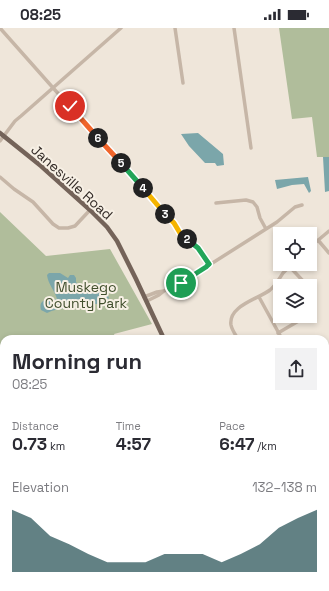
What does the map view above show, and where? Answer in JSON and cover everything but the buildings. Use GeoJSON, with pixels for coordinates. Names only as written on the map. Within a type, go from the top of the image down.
{"type":"FeatureCollection","features":[{"type":"Feature","properties":{"kind":"main road","name":"Janesville Road"},"geometry":{"type":"LineString","coordinates":[[2,135],[41,166],[90,210],[101,220],[114,236],[162,335]]}},
{"type":"Feature","properties":{"kind":"street"},"geometry":{"type":"LineString","coordinates":[[0,28],[174,223],[180,233],[198,248],[209,265]]}},
{"type":"Feature","properties":{"kind":"street"},"geometry":{"type":"LineString","coordinates":[[0,141],[2,135],[15,121],[121,28]]}},
{"type":"Feature","properties":{"kind":"street"},"geometry":{"type":"LineString","coordinates":[[175,28],[183,83]]}},
{"type":"Feature","properties":{"kind":"street"},"geometry":{"type":"LineString","coordinates":[[234,28],[251,148]]}},
{"type":"Feature","properties":{"kind":"street"},"geometry":{"type":"LineString","coordinates":[[0,177],[33,202],[53,224],[59,228],[75,226],[90,210]]}},
{"type":"Feature","properties":{"kind":"street"},"geometry":{"type":"LineString","coordinates":[[254,202],[257,198]]}},
{"type":"Feature","properties":{"kind":"street"},"geometry":{"type":"LineString","coordinates":[[216,203],[246,200],[254,202],[261,221],[266,229]]}},
{"type":"Feature","properties":{"kind":"street"},"geometry":{"type":"LineString","coordinates":[[146,299],[159,295],[181,283],[266,229],[295,207],[302,205]]}},
{"type":"Feature","properties":{"kind":"street"},"geometry":{"type":"LineString","coordinates":[[329,231],[318,240],[329,253]]}},
{"type":"Feature","properties":{"kind":"street"},"geometry":{"type":"LineString","coordinates":[[236,335],[231,326],[232,316],[237,309],[274,287],[285,271]]}},
{"type":"Feature","properties":{"kind":"street"},"geometry":{"type":"LineString","coordinates":[[295,271],[302,279]]}},
{"type":"Feature","properties":{"kind":"street"},"geometry":{"type":"LineString","coordinates":[[259,297],[280,335]]}},
{"type":"Feature","properties":{"kind":"street"},"geometry":{"type":"LineString","coordinates":[[278,332],[295,323]]}},
{"type":"Feature","properties":{"kind":"green space"},"geometry":{"type":"Polygon","coordinates":[[[279,28],[329,28],[329,157],[317,157],[312,117],[292,119],[279,28]]]}},
{"type":"Feature","properties":{"kind":"green space","name":"Muskego County Park"},"geometry":{"type":"Polygon","coordinates":[[[0,212],[46,256],[110,249],[152,324],[114,335],[0,335],[0,212]]]}},
{"type":"Feature","properties":{"kind":"water"},"geometry":{"type":"Polygon","coordinates":[[[198,133],[223,154],[224,165],[217,166],[215,163],[205,163],[189,146],[181,134],[198,133]]]}},
{"type":"Feature","properties":{"kind":"water"},"geometry":{"type":"Polygon","coordinates":[[[323,157],[329,157],[329,191],[325,192],[323,157]]]}},
{"type":"Feature","properties":{"kind":"water"},"geometry":{"type":"Polygon","coordinates":[[[308,177],[311,191],[309,193],[304,184],[292,185],[277,189],[275,180],[308,177]]]}},
{"type":"Feature","properties":{"kind":"water"},"geometry":{"type":"Polygon","coordinates":[[[49,273],[60,273],[68,278],[70,275],[74,275],[78,285],[82,287],[106,283],[104,289],[109,298],[100,304],[82,304],[47,313],[41,310],[41,303],[45,300],[57,299],[47,275],[49,273]]]}},
{"type":"Feature","properties":{"kind":"route"},"geometry":{"type":"LineString","coordinates":[[70,106],[174,223],[184,238],[200,250],[209,265],[181,283]]}}]}
